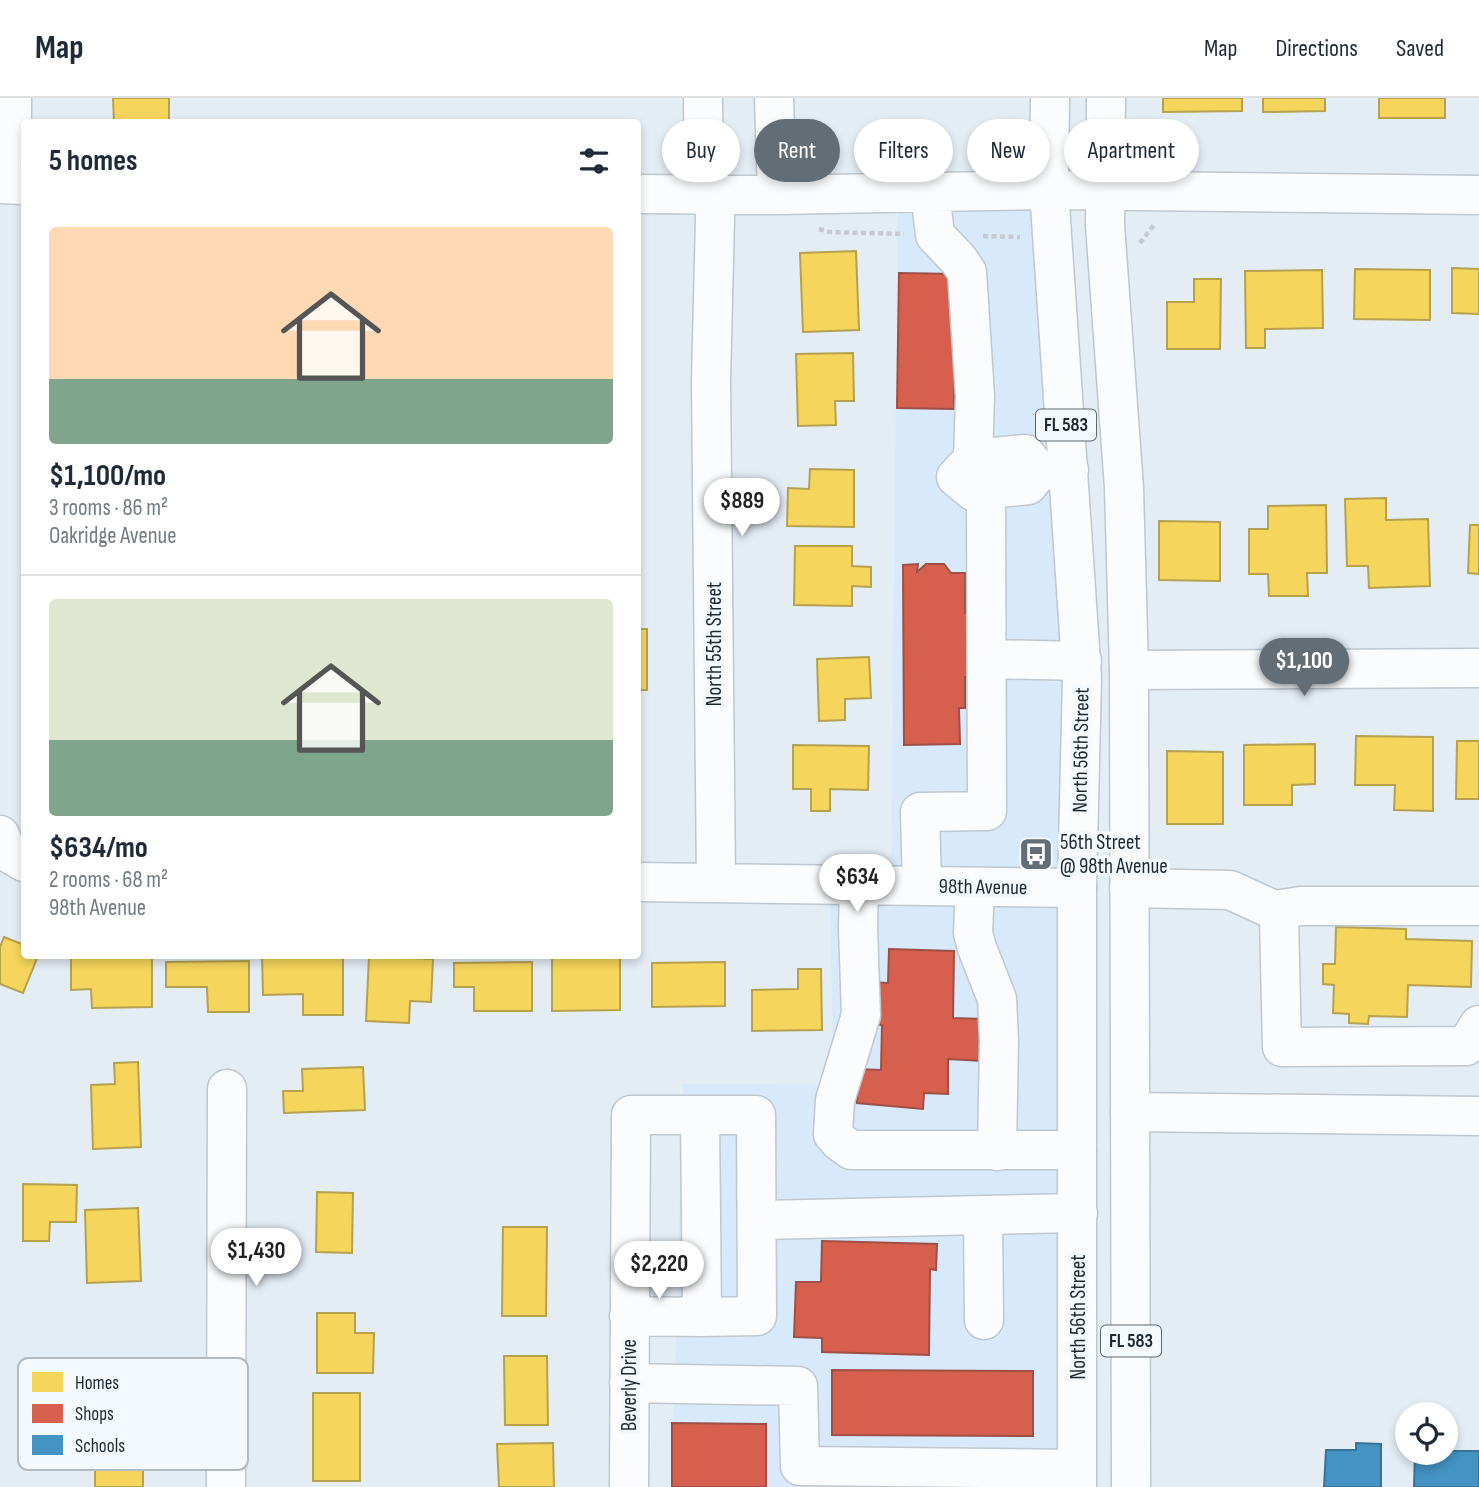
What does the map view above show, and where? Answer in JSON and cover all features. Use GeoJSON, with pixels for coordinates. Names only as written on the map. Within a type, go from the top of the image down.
{"type":"FeatureCollection","features":[{"type":"Feature","properties":{"kind":"street"},"geometry":{"type":"LineString","coordinates":[[0,165],[12,138],[12,98]]}},
{"type":"Feature","properties":{"kind":"street","name":"North 55th Street"},"geometry":{"type":"LineString","coordinates":[[703,98],[707,184],[715,219],[711,382],[716,883]]}},
{"type":"Feature","properties":{"kind":"street"},"geometry":{"type":"LineString","coordinates":[[774,98],[775,119]]}},
{"type":"Feature","properties":{"kind":"street","name":"North 56th Street"},"geometry":{"type":"LineString","coordinates":[[1051,98],[1049,190],[1054,470],[1082,661],[1077,888],[1077,1150],[1084,1481]]}},
{"type":"Feature","properties":{"kind":"street","name":"FL 583"},"geometry":{"type":"LineString","coordinates":[[1106,98],[1105,225],[1124,488],[1129,670],[1131,1487]]}},
{"type":"Feature","properties":{"kind":"street"},"geometry":{"type":"LineString","coordinates":[[641,193],[754,181]]}},
{"type":"Feature","properties":{"kind":"street"},"geometry":{"type":"LineString","coordinates":[[812,182],[930,192],[1049,190],[1479,195]]}},
{"type":"Feature","properties":{"kind":"street"},"geometry":{"type":"LineString","coordinates":[[0,184],[21,185]]}},
{"type":"Feature","properties":{"kind":"street"},"geometry":{"type":"LineString","coordinates":[[922,886],[920,812],[987,811],[986,659],[967,272],[934,235],[930,192]]}},
{"type":"Feature","properties":{"kind":"street"},"geometry":{"type":"LineString","coordinates":[[979,474],[1025,454],[1054,470]]}},
{"type":"Feature","properties":{"kind":"street"},"geometry":{"type":"LineString","coordinates":[[986,659],[1082,661]]}},
{"type":"Feature","properties":{"kind":"street"},"geometry":{"type":"LineString","coordinates":[[1129,670],[1479,668]]}},
{"type":"Feature","properties":{"kind":"street","name":"98th Avenue"},"geometry":{"type":"LineString","coordinates":[[641,882],[1230,890],[1274,910]]}},
{"type":"Feature","properties":{"kind":"street"},"geometry":{"type":"LineString","coordinates":[[859,885],[860,1015],[835,1100],[834,1134],[840,1142],[851,1150],[1077,1150]]}},
{"type":"Feature","properties":{"kind":"street"},"geometry":{"type":"LineString","coordinates":[[975,887],[973,933],[998,999],[998,1151]]}},
{"type":"Feature","properties":{"kind":"street"},"geometry":{"type":"LineString","coordinates":[[1479,906],[1301,906],[1274,910],[1279,919],[1282,1047],[1466,1046],[1479,1025]]}},
{"type":"Feature","properties":{"kind":"street"},"geometry":{"type":"LineString","coordinates":[[226,1358],[227,1088]]}},
{"type":"Feature","properties":{"kind":"street"},"geometry":{"type":"LineString","coordinates":[[1130,1112],[1479,1116]]}},
{"type":"Feature","properties":{"kind":"street","name":"Beverly Drive"},"geometry":{"type":"LineString","coordinates":[[629,1487],[631,1115],[700,1115]]}},
{"type":"Feature","properties":{"kind":"street"},"geometry":{"type":"LineString","coordinates":[[629,1316],[702,1317],[757,1316],[756,1115],[700,1115],[702,1317]]}},
{"type":"Feature","properties":{"kind":"street"},"geometry":{"type":"LineString","coordinates":[[757,1220],[973,1216],[1078,1205],[1130,1194]]}},
{"type":"Feature","properties":{"kind":"street"},"geometry":{"type":"LineString","coordinates":[[973,1216],[984,1320]]}},
{"type":"Feature","properties":{"kind":"street"},"geometry":{"type":"LineString","coordinates":[[629,1383],[797,1386],[800,1466],[1084,1481]]}},
{"type":"Feature","properties":{"kind":"path"},"geometry":{"type":"LineString","coordinates":[[818,229],[829,232],[1023,237]]}},
{"type":"Feature","properties":{"kind":"shaded area"},"geometry":{"type":"Polygon","coordinates":[[[1036,207],[1068,671],[1063,871],[891,868],[898,209],[1036,207]]]}},
{"type":"Feature","properties":{"kind":"shaded area"},"geometry":{"type":"Polygon","coordinates":[[[830,901],[1062,905],[1063,1487],[672,1487],[683,1084],[834,1085],[830,901]]]}},
{"type":"Feature","properties":{"kind":"building: Homes"},"geometry":{"type":"Polygon","coordinates":[[[113,98],[169,98],[169,119],[114,119],[113,98]]]}},
{"type":"Feature","properties":{"kind":"building: Homes"},"geometry":{"type":"Polygon","coordinates":[[[1163,98],[1242,98],[1242,111],[1163,112],[1163,98]]]}},
{"type":"Feature","properties":{"kind":"building: Homes"},"geometry":{"type":"Polygon","coordinates":[[[1263,98],[1325,98],[1325,111],[1263,112],[1263,98]]]}},
{"type":"Feature","properties":{"kind":"building: Homes"},"geometry":{"type":"Polygon","coordinates":[[[1379,98],[1445,98],[1445,118],[1379,118],[1379,98]]]}},
{"type":"Feature","properties":{"kind":"building: Homes"},"geometry":{"type":"Polygon","coordinates":[[[856,251],[859,330],[803,332],[800,253],[856,251]]]}},
{"type":"Feature","properties":{"kind":"building: Homes"},"geometry":{"type":"Polygon","coordinates":[[[1452,268],[1479,269],[1479,314],[1452,313],[1452,268]]]}},
{"type":"Feature","properties":{"kind":"building: Homes"},"geometry":{"type":"Polygon","coordinates":[[[1355,269],[1430,270],[1430,320],[1354,319],[1355,269]]]}},
{"type":"Feature","properties":{"kind":"building: Homes"},"geometry":{"type":"Polygon","coordinates":[[[1322,270],[1323,328],[1265,329],[1265,348],[1246,348],[1245,271],[1322,270]]]}},
{"type":"Feature","properties":{"kind":"building: Homes"},"geometry":{"type":"Polygon","coordinates":[[[1194,279],[1221,279],[1220,349],[1167,349],[1167,302],[1194,302],[1194,279]]]}},
{"type":"Feature","properties":{"kind":"building: Homes"},"geometry":{"type":"Polygon","coordinates":[[[853,353],[854,401],[835,401],[836,425],[798,426],[796,354],[853,353]]]}},
{"type":"Feature","properties":{"kind":"building: Homes"},"geometry":{"type":"Polygon","coordinates":[[[810,469],[854,470],[854,527],[787,526],[788,488],[809,489],[810,469]]]}},
{"type":"Feature","properties":{"kind":"building: Homes"},"geometry":{"type":"Polygon","coordinates":[[[1386,498],[1386,520],[1428,519],[1430,586],[1369,588],[1368,566],[1347,566],[1345,499],[1386,498]]]}},
{"type":"Feature","properties":{"kind":"building: Homes"},"geometry":{"type":"Polygon","coordinates":[[[1326,505],[1327,573],[1307,573],[1308,596],[1269,596],[1268,574],[1249,574],[1249,529],[1268,529],[1268,506],[1326,505]]]}},
{"type":"Feature","properties":{"kind":"building: Homes"},"geometry":{"type":"Polygon","coordinates":[[[1159,521],[1220,522],[1220,581],[1159,580],[1159,521]]]}},
{"type":"Feature","properties":{"kind":"building: Homes"},"geometry":{"type":"Polygon","coordinates":[[[1470,525],[1479,525],[1479,574],[1468,573],[1470,525]]]}},
{"type":"Feature","properties":{"kind":"building: Homes"},"geometry":{"type":"Polygon","coordinates":[[[795,546],[852,546],[852,566],[871,567],[871,587],[852,586],[852,606],[794,605],[795,546]]]}},
{"type":"Feature","properties":{"kind":"building: Homes"},"geometry":{"type":"Polygon","coordinates":[[[641,629],[647,629],[647,690],[641,690],[641,629]]]}},
{"type":"Feature","properties":{"kind":"building: Homes"},"geometry":{"type":"Polygon","coordinates":[[[869,657],[871,698],[845,699],[845,720],[819,721],[817,659],[869,657]]]}},
{"type":"Feature","properties":{"kind":"building: Homes"},"geometry":{"type":"Polygon","coordinates":[[[1356,736],[1433,737],[1433,811],[1394,810],[1395,785],[1355,785],[1356,736]]]}},
{"type":"Feature","properties":{"kind":"building: Homes"},"geometry":{"type":"Polygon","coordinates":[[[1457,741],[1479,741],[1479,799],[1456,799],[1457,741]]]}},
{"type":"Feature","properties":{"kind":"building: Homes"},"geometry":{"type":"Polygon","coordinates":[[[1315,744],[1315,784],[1292,785],[1292,805],[1244,805],[1244,745],[1315,744]]]}},
{"type":"Feature","properties":{"kind":"building: Homes"},"geometry":{"type":"Polygon","coordinates":[[[793,745],[869,746],[868,790],[830,789],[830,811],[811,811],[811,789],[793,789],[793,745]]]}},
{"type":"Feature","properties":{"kind":"building: Homes"},"geometry":{"type":"Polygon","coordinates":[[[1167,751],[1223,752],[1223,824],[1167,824],[1167,751]]]}},
{"type":"Feature","properties":{"kind":"building: Homes"},"geometry":{"type":"Polygon","coordinates":[[[1336,927],[1406,929],[1406,939],[1472,941],[1471,987],[1408,985],[1407,1017],[1369,1016],[1368,1024],[1349,1023],[1349,1014],[1333,1013],[1334,985],[1323,984],[1323,964],[1335,964],[1336,927]]]}},
{"type":"Feature","properties":{"kind":"building: Homes"},"geometry":{"type":"Polygon","coordinates":[[[4,937],[21,944],[21,959],[37,959],[23,993],[0,984],[0,947],[4,937]]]}},
{"type":"Feature","properties":{"kind":"building: Homes"},"geometry":{"type":"Polygon","coordinates":[[[71,959],[152,959],[152,1007],[92,1008],[91,989],[71,990],[71,959]]]}},
{"type":"Feature","properties":{"kind":"building: Homes"},"geometry":{"type":"Polygon","coordinates":[[[262,959],[343,959],[343,1015],[303,1015],[303,994],[263,995],[262,959]]]}},
{"type":"Feature","properties":{"kind":"building: Homes"},"geometry":{"type":"Polygon","coordinates":[[[369,959],[433,959],[431,1002],[410,1001],[409,1023],[366,1021],[369,959]]]}},
{"type":"Feature","properties":{"kind":"building: Homes"},"geometry":{"type":"Polygon","coordinates":[[[552,959],[620,959],[620,1010],[552,1011],[552,959]]]}},
{"type":"Feature","properties":{"kind":"building: Homes"},"geometry":{"type":"Polygon","coordinates":[[[249,961],[249,1012],[208,1012],[207,987],[166,987],[166,962],[249,961]]]}},
{"type":"Feature","properties":{"kind":"building: Homes"},"geometry":{"type":"Polygon","coordinates":[[[532,962],[532,1011],[474,1011],[474,987],[454,987],[454,963],[532,962]]]}},
{"type":"Feature","properties":{"kind":"building: Homes"},"geometry":{"type":"Polygon","coordinates":[[[725,962],[725,1006],[652,1007],[652,963],[725,962]]]}},
{"type":"Feature","properties":{"kind":"building: Homes"},"geometry":{"type":"Polygon","coordinates":[[[798,969],[821,969],[822,1030],[752,1031],[752,990],[798,989],[798,969]]]}},
{"type":"Feature","properties":{"kind":"building: Homes"},"geometry":{"type":"Polygon","coordinates":[[[138,1062],[141,1147],[93,1149],[91,1085],[115,1084],[114,1063],[138,1062]]]}},
{"type":"Feature","properties":{"kind":"building: Homes"},"geometry":{"type":"Polygon","coordinates":[[[363,1067],[365,1110],[284,1113],[283,1091],[303,1091],[302,1069],[363,1067]]]}},
{"type":"Feature","properties":{"kind":"building: Homes"},"geometry":{"type":"Polygon","coordinates":[[[23,1184],[77,1185],[76,1222],[50,1222],[49,1241],[23,1241],[23,1184]]]}},
{"type":"Feature","properties":{"kind":"building: Homes"},"geometry":{"type":"Polygon","coordinates":[[[317,1192],[353,1193],[352,1253],[316,1252],[317,1192]]]}},
{"type":"Feature","properties":{"kind":"building: Homes"},"geometry":{"type":"Polygon","coordinates":[[[138,1208],[141,1281],[87,1283],[85,1210],[138,1208]]]}},
{"type":"Feature","properties":{"kind":"building: Homes"},"geometry":{"type":"Polygon","coordinates":[[[503,1227],[547,1227],[546,1316],[502,1316],[503,1227]]]}},
{"type":"Feature","properties":{"kind":"building: Homes"},"geometry":{"type":"Polygon","coordinates":[[[317,1313],[355,1313],[355,1333],[374,1333],[373,1373],[317,1373],[317,1313]]]}},
{"type":"Feature","properties":{"kind":"building: Homes"},"geometry":{"type":"Polygon","coordinates":[[[504,1356],[547,1356],[548,1425],[505,1425],[504,1356]]]}},
{"type":"Feature","properties":{"kind":"building: Homes"},"geometry":{"type":"Polygon","coordinates":[[[313,1393],[360,1393],[360,1481],[313,1481],[313,1393]]]}},
{"type":"Feature","properties":{"kind":"building: Homes"},"geometry":{"type":"Polygon","coordinates":[[[553,1443],[554,1487],[499,1487],[497,1444],[553,1443]]]}},
{"type":"Feature","properties":{"kind":"building: Homes"},"geometry":{"type":"Polygon","coordinates":[[[95,1470],[143,1470],[143,1487],[95,1487],[95,1470]]]}},
{"type":"Feature","properties":{"kind":"building: Shops"},"geometry":{"type":"Polygon","coordinates":[[[899,273],[956,274],[954,409],[897,408],[899,273]]]}},
{"type":"Feature","properties":{"kind":"building: Shops"},"geometry":{"type":"Polygon","coordinates":[[[918,564],[917,572],[926,564],[944,564],[951,573],[965,573],[965,613],[970,613],[971,677],[965,677],[965,708],[959,708],[960,744],[904,745],[903,565],[918,564]]]}},
{"type":"Feature","properties":{"kind":"building: Shops"},"geometry":{"type":"Polygon","coordinates":[[[889,949],[954,951],[953,1018],[983,1019],[982,1061],[948,1059],[948,1094],[924,1093],[923,1109],[857,1103],[858,1069],[881,1070],[882,1025],[869,1024],[871,982],[888,983],[889,949]]]}},
{"type":"Feature","properties":{"kind":"building: Shops"},"geometry":{"type":"Polygon","coordinates":[[[822,1241],[937,1244],[936,1270],[930,1269],[929,1355],[822,1352],[822,1338],[794,1337],[796,1282],[821,1282],[822,1241]]]}},
{"type":"Feature","properties":{"kind":"building: Shops"},"geometry":{"type":"Polygon","coordinates":[[[832,1370],[1033,1371],[1033,1436],[832,1435],[832,1370]]]}},
{"type":"Feature","properties":{"kind":"building: Shops"},"geometry":{"type":"Polygon","coordinates":[[[672,1423],[766,1424],[766,1487],[672,1487],[672,1423]]]}},
{"type":"Feature","properties":{"kind":"building: Schools"},"geometry":{"type":"Polygon","coordinates":[[[1356,1443],[1381,1444],[1381,1487],[1324,1487],[1326,1450],[1356,1450],[1356,1443]]]}},
{"type":"Feature","properties":{"kind":"building: Schools"},"geometry":{"type":"Polygon","coordinates":[[[1458,1451],[1479,1451],[1479,1487],[1414,1487],[1415,1465],[1458,1465],[1458,1451]]]}},
{"type":"Feature","properties":{"kind":"place","name":"56th Street @ 98th Avenue"},"geometry":{"type":"Point","coordinates":[1036,854]}}]}
